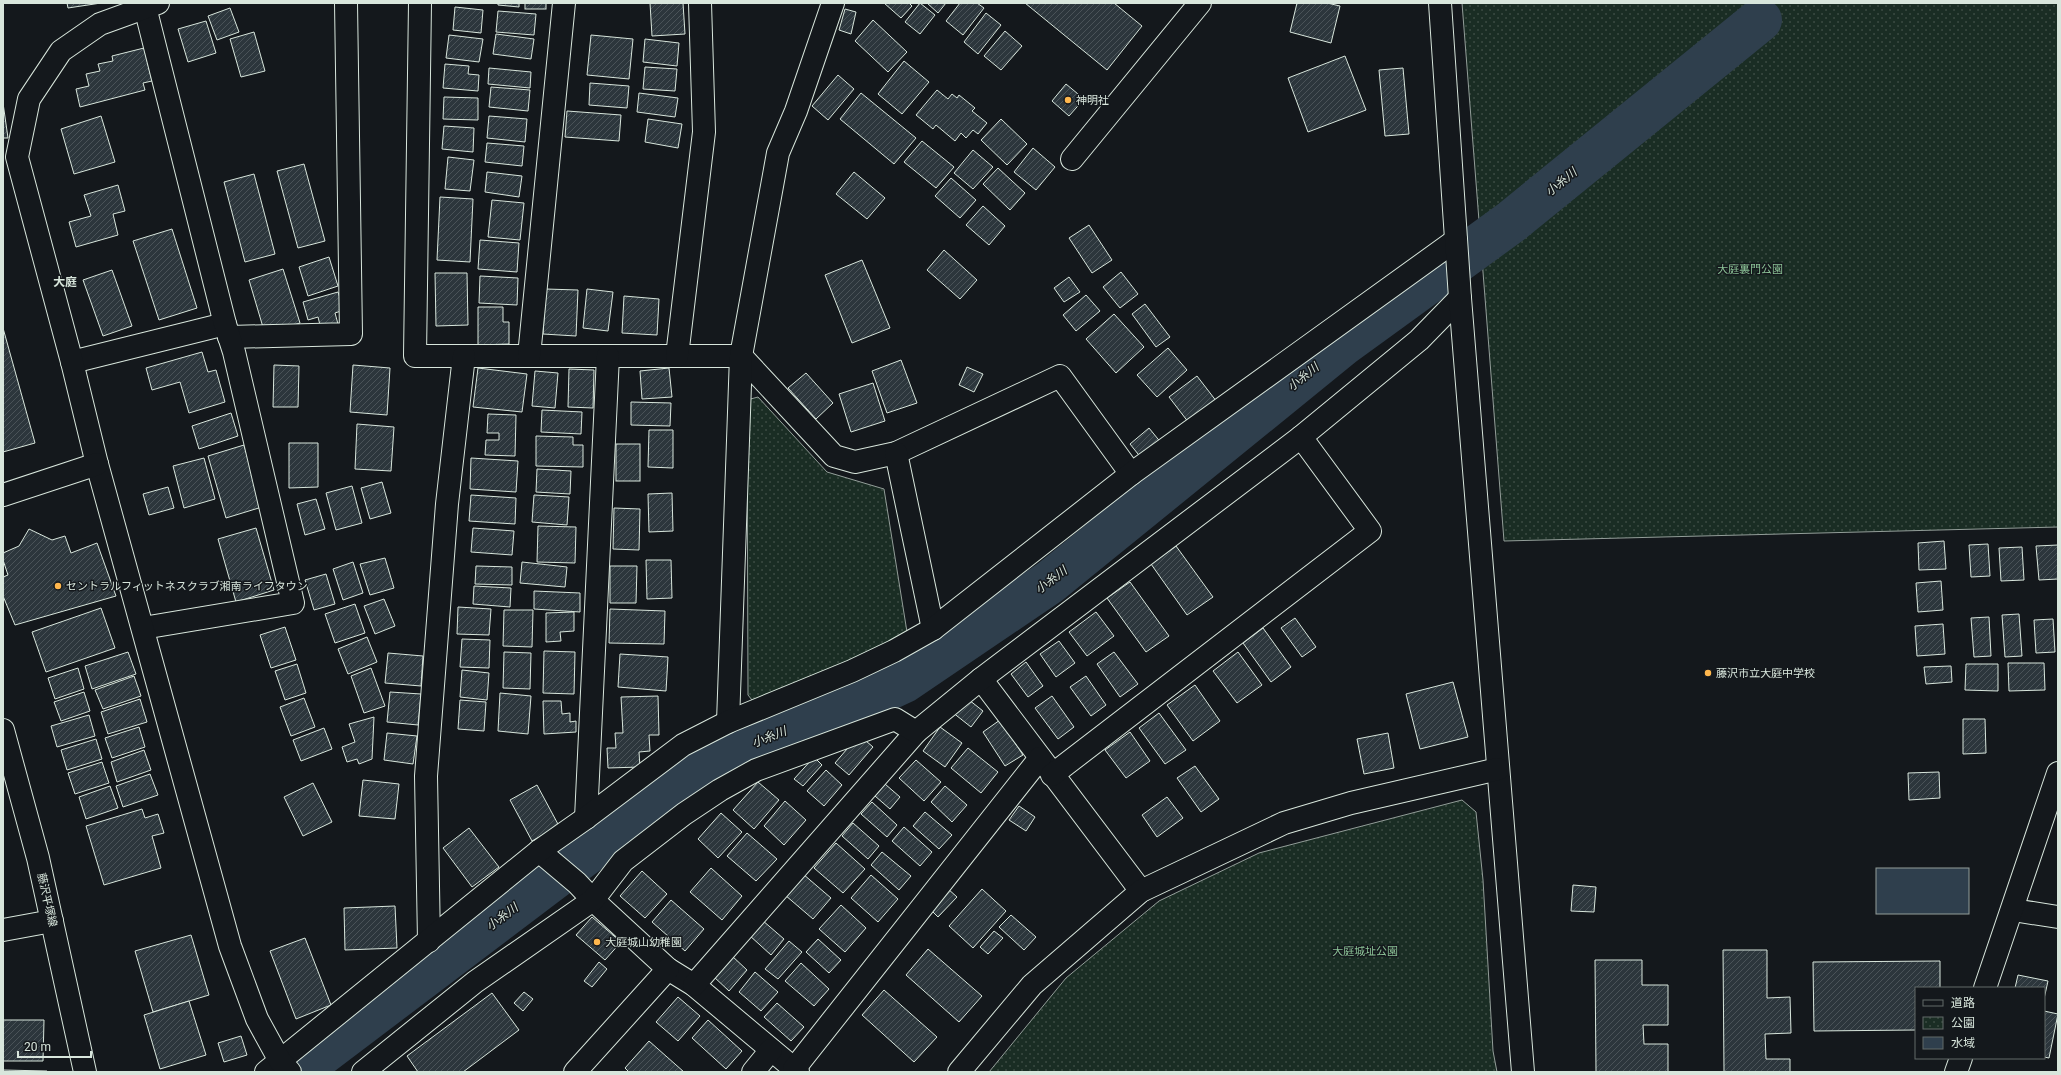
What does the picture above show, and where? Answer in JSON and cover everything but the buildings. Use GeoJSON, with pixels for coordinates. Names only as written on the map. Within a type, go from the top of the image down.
{"type":"FeatureCollection","features":[{"type":"Feature","properties":{"kind":"street"},"geometry":{"type":"LineString","coordinates":[[72,362],[227,331],[351,334],[346,3]]}},
{"type":"Feature","properties":{"kind":"street"},"geometry":{"type":"LineString","coordinates":[[420,3],[415,356],[741,356],[834,456],[855,462],[896,453],[1060,376],[1131,474]]}},
{"type":"Feature","properties":{"kind":"street"},"geometry":{"type":"LineString","coordinates":[[529,356],[564,3]]}},
{"type":"Feature","properties":{"kind":"street"},"geometry":{"type":"LineString","coordinates":[[677,356],[704,132],[700,3]]}},
{"type":"Feature","properties":{"kind":"street"},"geometry":{"type":"LineString","coordinates":[[728,722],[741,356],[778,153],[796,112],[833,3]]}},
{"type":"Feature","properties":{"kind":"street"},"geometry":{"type":"LineString","coordinates":[[1072,159],[1200,3]]}},
{"type":"Feature","properties":{"kind":"street"},"geometry":{"type":"LineString","coordinates":[[1440,3],[1460,298],[1523,1072]]}},
{"type":"Feature","properties":{"kind":"street"},"geometry":{"type":"LineString","coordinates":[[143,628],[293,603],[227,331],[152,5],[100,24],[61,51],[29,99],[17,157],[72,362],[97,464],[230,946],[257,1018],[281,1068],[429,942],[545,855],[586,818],[683,745],[728,722],[852,671],[894,651],[933,629],[1131,474],[1456,240]]}},
{"type":"Feature","properties":{"kind":"street"},"geometry":{"type":"LineString","coordinates":[[694,984],[916,732],[982,679],[1301,437],[1419,340],[1460,298]]}},
{"type":"Feature","properties":{"kind":"street"},"geometry":{"type":"LineString","coordinates":[[429,942],[426,776],[447,504],[464,356]]}},
{"type":"Feature","properties":{"kind":"street"},"geometry":{"type":"LineString","coordinates":[[586,818],[608,356]]}},
{"type":"Feature","properties":{"kind":"street"},"geometry":{"type":"LineString","coordinates":[[1052,775],[1370,531],[1301,437]]}},
{"type":"Feature","properties":{"kind":"street"},"geometry":{"type":"LineString","coordinates":[[896,453],[933,629]]}},
{"type":"Feature","properties":{"kind":"street"},"geometry":{"type":"LineString","coordinates":[[3,494],[97,464]]}},
{"type":"Feature","properties":{"kind":"street"},"geometry":{"type":"LineString","coordinates":[[982,679],[1052,775],[1141,891]]}},
{"type":"Feature","properties":{"kind":"street"},"geometry":{"type":"LineString","coordinates":[[363,1072],[475,982],[593,900],[623,861],[684,814],[720,790],[756,770],[895,719],[916,732]]}},
{"type":"Feature","properties":{"kind":"street","name":"藤沢平塚線"},"geometry":{"type":"LineString","coordinates":[[3,730],[38,858],[85,1072]]}},
{"type":"Feature","properties":{"kind":"street"},"geometry":{"type":"LineString","coordinates":[[545,855],[577,883],[593,900],[668,969],[694,984],[796,1070],[1040,758]]}},
{"type":"Feature","properties":{"kind":"street"},"geometry":{"type":"LineString","coordinates":[[960,1072],[1032,985],[1141,891],[1284,823],[1351,803],[1498,769]]}},
{"type":"Feature","properties":{"kind":"street"},"geometry":{"type":"LineString","coordinates":[[1985,987],[2058,776]]}},
{"type":"Feature","properties":{"kind":"street"},"geometry":{"type":"LineString","coordinates":[[2013,910],[2058,917]]}},
{"type":"Feature","properties":{"kind":"street"},"geometry":{"type":"LineString","coordinates":[[3,930],[52,921]]}},
{"type":"Feature","properties":{"kind":"street"},"geometry":{"type":"LineString","coordinates":[[575,1072],[668,969]]}},
{"type":"Feature","properties":{"kind":"street"},"geometry":{"type":"LineString","coordinates":[[753,1072],[772,1050]]}},
{"type":"Feature","properties":{"kind":"street"},"geometry":{"type":"LineString","coordinates":[[1956,1072],[1961,1059]]}},
{"type":"Feature","properties":{"kind":"green space","name":"大庭裏門公園"},"geometry":{"type":"Polygon","coordinates":[[[1462,3],[2058,3],[2058,527],[1504,541],[1462,3]]]}},
{"type":"Feature","properties":{"kind":"green space"},"geometry":{"type":"Polygon","coordinates":[[[758,397],[827,472],[884,489],[907,632],[900,642],[756,705],[748,695],[747,400],[758,397]]]}},
{"type":"Feature","properties":{"kind":"green space","name":"大庭城址公園"},"geometry":{"type":"Polygon","coordinates":[[[1462,800],[1476,812],[1483,880],[1493,1051],[1497,1072],[989,1072],[1066,978],[1159,901],[1259,853],[1462,800]]]}},
{"type":"Feature","properties":{"kind":"water"},"geometry":{"type":"Polygon","coordinates":[[[1876,868],[1969,868],[1969,914],[1876,914],[1876,868]]]}},
{"type":"Feature","properties":{"kind":"waterway","name":"小糸川"},"geometry":{"type":"LineString","coordinates":[[297,1072],[683,780],[713,761],[761,739],[831,715],[904,681],[1050,582],[1343,344],[1511,222],[1760,20]]}},
{"type":"Feature","properties":{"kind":"place","name":"神明社"},"geometry":{"type":"Point","coordinates":[1068,100]}},
{"type":"Feature","properties":{"kind":"place","name":"セントラルフィットネスクラブ湘南ライフタウン"},"geometry":{"type":"Point","coordinates":[58,586]}},
{"type":"Feature","properties":{"kind":"place","name":"藤沢市立大庭中学校"},"geometry":{"type":"Point","coordinates":[1708,673]}},
{"type":"Feature","properties":{"kind":"place","name":"大庭城山幼稚園"},"geometry":{"type":"Point","coordinates":[597,942]}},
{"type":"Feature","properties":{"kind":"district","name":"大庭"},"geometry":{"type":"Point","coordinates":[65,282]}}]}
